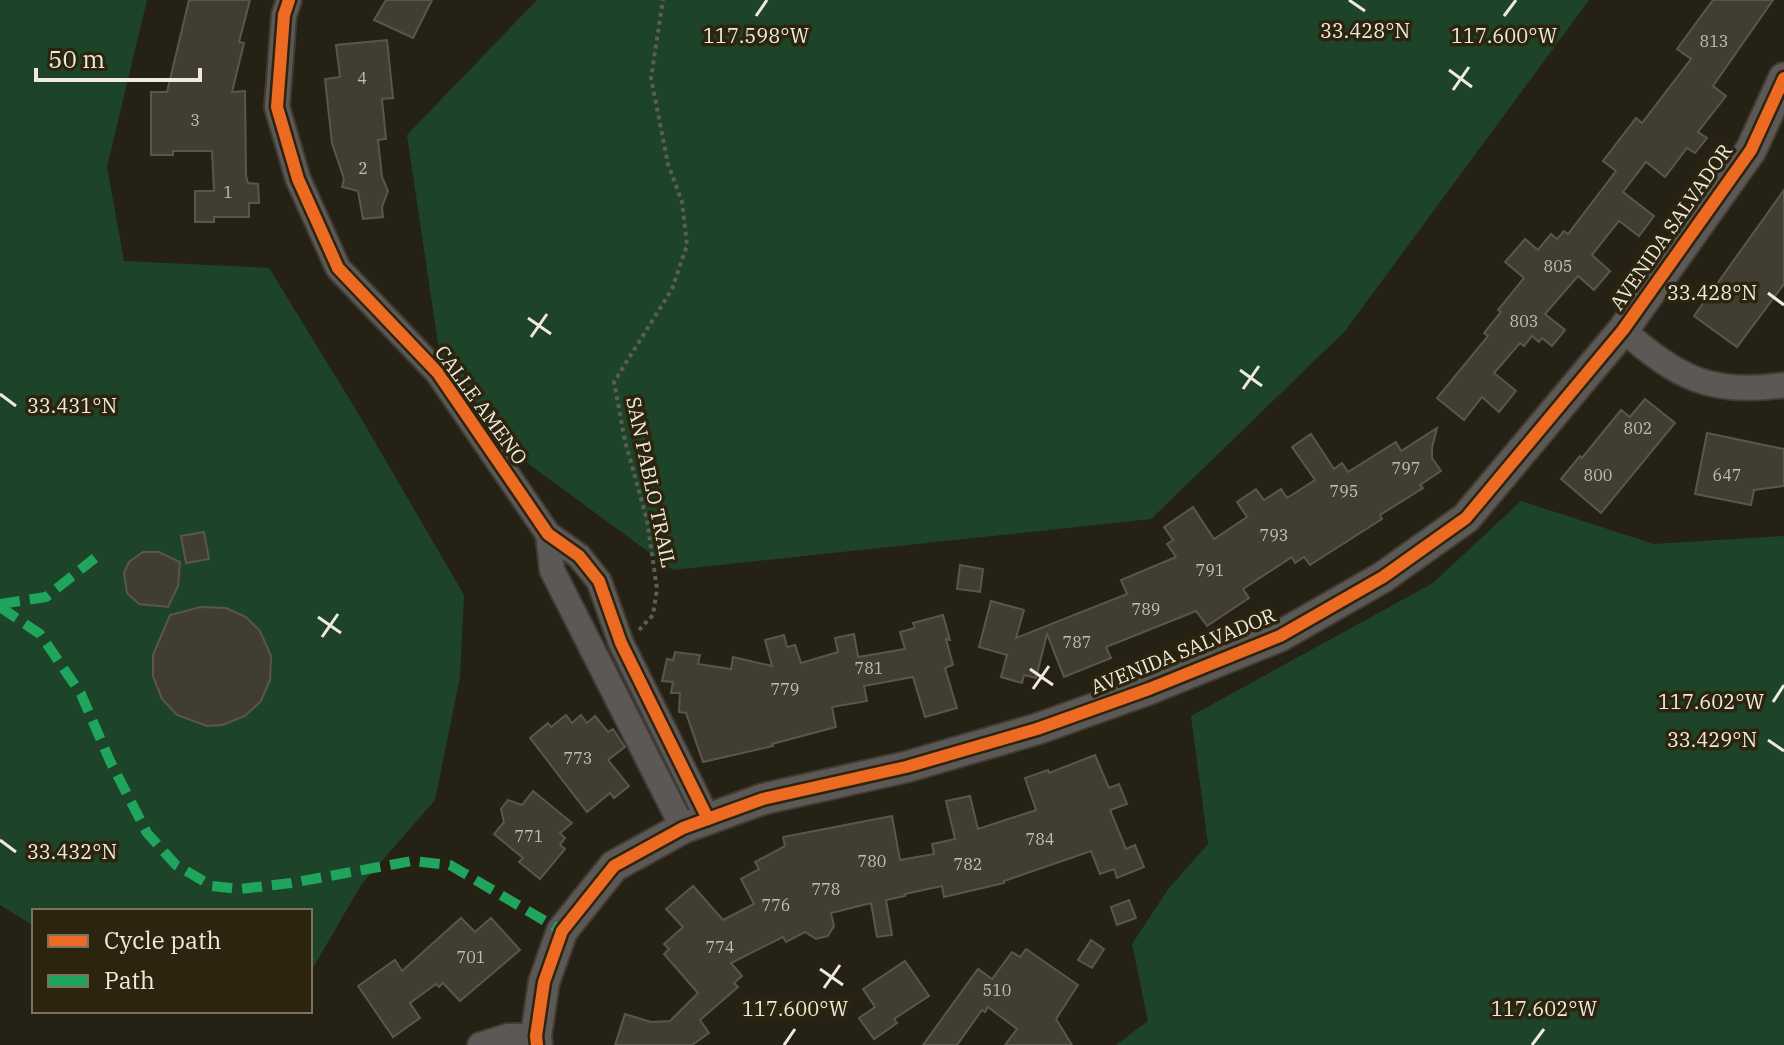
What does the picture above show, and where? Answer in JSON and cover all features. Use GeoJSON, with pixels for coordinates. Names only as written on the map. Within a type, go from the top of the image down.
{"type":"FeatureCollection","features":[{"type":"Feature","properties":{"kind":"street","name":"CALLE AMENO"},"geometry":{"type":"LineString","coordinates":[[289,0],[284,15],[277,107],[298,179],[338,268],[438,373],[548,534],[579,556],[599,581],[621,643],[696,824]]}},
{"type":"Feature","properties":{"kind":"street","name":"AVENIDA SALVADOR"},"geometry":{"type":"LineString","coordinates":[[536,1041],[544,982],[562,931],[614,866],[696,824],[763,799],[906,767],[1037,729],[1149,689],[1280,636],[1383,577],[1466,518],[1623,330],[1751,150],[1784,78]]}},
{"type":"Feature","properties":{"kind":"street"},"geometry":{"type":"LineString","coordinates":[[1623,330],[1676,372],[1710,385],[1754,389],[1784,385]]}},
{"type":"Feature","properties":{"kind":"street","name":"CALLE AMENO"},"geometry":{"type":"LineString","coordinates":[[548,534],[552,570],[696,824]]}},
{"type":"Feature","properties":{"kind":"street"},"geometry":{"type":"LineString","coordinates":[[480,1045],[508,1036],[536,1041]]}},
{"type":"Feature","properties":{"kind":"green space"},"geometry":{"type":"Polygon","coordinates":[[[0,0],[147,0],[107,167],[124,261],[269,268],[464,595],[460,677],[435,800],[361,885],[312,970],[312,909],[32,909],[32,925],[0,905],[0,0]]]}},
{"type":"Feature","properties":{"kind":"green space"},"geometry":{"type":"Polygon","coordinates":[[[537,0],[1589,0],[1345,331],[1151,519],[673,570],[447,404],[407,135],[537,0]]]}},
{"type":"Feature","properties":{"kind":"green space"},"geometry":{"type":"Polygon","coordinates":[[[1521,501],[1654,544],[1784,536],[1784,1045],[1116,1045],[1148,1021],[1132,944],[1169,888],[1208,844],[1191,716],[1433,583],[1521,501]]]}},
{"type":"Feature","properties":{"kind":"building"},"geometry":{"type":"Polygon","coordinates":[[[189,0],[250,0],[239,42],[244,43],[232,92],[245,91],[246,176],[248,183],[258,184],[259,203],[249,203],[249,217],[214,217],[214,222],[195,222],[195,191],[214,191],[212,151],[173,151],[173,155],[151,155],[151,92],[167,92],[189,0]]]}},
{"type":"Feature","properties":{"kind":"building"},"geometry":{"type":"Polygon","coordinates":[[[386,0],[432,0],[413,38],[374,20],[386,0]]]}},
{"type":"Feature","properties":{"kind":"building"},"geometry":{"type":"Polygon","coordinates":[[[1713,0],[1773,0],[1713,86],[1726,96],[1698,132],[1707,138],[1695,153],[1687,148],[1665,177],[1646,162],[1623,192],[1654,216],[1639,236],[1619,221],[1592,255],[1610,271],[1594,290],[1578,276],[1545,314],[1565,330],[1552,346],[1542,338],[1539,342],[1532,336],[1524,346],[1520,343],[1494,373],[1516,391],[1499,412],[1482,397],[1464,420],[1437,398],[1488,336],[1484,333],[1501,312],[1498,310],[1524,278],[1505,262],[1525,239],[1538,250],[1551,234],[1557,239],[1564,231],[1568,234],[1616,171],[1603,161],[1636,118],[1642,123],[1691,59],[1677,49],[1713,0]]]}},
{"type":"Feature","properties":{"kind":"building"},"geometry":{"type":"Polygon","coordinates":[[[387,40],[393,98],[382,99],[386,139],[378,140],[382,177],[388,191],[382,207],[383,217],[363,219],[358,191],[342,187],[344,179],[332,143],[325,79],[340,77],[336,45],[387,40]]]}},
{"type":"Feature","properties":{"kind":"building"},"geometry":{"type":"Polygon","coordinates":[[[1784,190],[1784,284],[1737,347],[1694,316],[1784,190]]]}},
{"type":"Feature","properties":{"kind":"building"},"geometry":{"type":"Polygon","coordinates":[[[1645,399],[1675,423],[1601,513],[1561,479],[1621,410],[1630,417],[1645,399]]]}},
{"type":"Feature","properties":{"kind":"building"},"geometry":{"type":"Polygon","coordinates":[[[1437,428],[1432,458],[1441,471],[1420,485],[1423,488],[1380,515],[1382,519],[1310,565],[1304,557],[1295,563],[1292,557],[1243,589],[1249,598],[1207,626],[1196,611],[1106,647],[1111,658],[1064,677],[1047,634],[1036,678],[1024,675],[1022,683],[1001,677],[1007,655],[979,647],[991,601],[1024,610],[1016,638],[1127,594],[1121,580],[1176,557],[1167,544],[1173,540],[1164,527],[1193,507],[1214,539],[1247,517],[1237,502],[1256,489],[1264,500],[1281,489],[1287,498],[1315,480],[1292,447],[1311,434],[1334,469],[1342,463],[1348,472],[1396,442],[1401,451],[1437,428]]]}},
{"type":"Feature","properties":{"kind":"building"},"geometry":{"type":"Polygon","coordinates":[[[1707,433],[1784,449],[1784,486],[1754,490],[1751,505],[1695,494],[1707,433]]]}},
{"type":"Feature","properties":{"kind":"building"},"geometry":{"type":"Polygon","coordinates":[[[204,532],[209,559],[186,563],[181,536],[204,532]]]}},
{"type":"Feature","properties":{"kind":"building"},"geometry":{"type":"Polygon","coordinates":[[[143,552],[159,552],[180,562],[178,586],[168,607],[139,604],[127,593],[124,573],[129,562],[143,552]]]}},
{"type":"Feature","properties":{"kind":"building"},"geometry":{"type":"Polygon","coordinates":[[[960,565],[983,569],[980,592],[957,589],[960,565]]]}},
{"type":"Feature","properties":{"kind":"building"},"geometry":{"type":"Polygon","coordinates":[[[201,607],[226,608],[246,617],[260,631],[271,656],[270,680],[261,701],[245,716],[222,725],[207,726],[177,715],[162,699],[153,676],[153,655],[170,615],[201,607]]]}},
{"type":"Feature","properties":{"kind":"building"},"geometry":{"type":"Polygon","coordinates":[[[943,615],[953,665],[945,668],[957,708],[925,717],[913,677],[864,686],[867,701],[832,707],[836,727],[703,762],[686,713],[679,712],[680,693],[671,693],[673,682],[662,681],[667,659],[673,660],[675,652],[700,655],[698,664],[731,669],[733,657],[772,666],[765,640],[784,635],[787,647],[795,645],[801,663],[838,652],[835,638],[854,634],[858,657],[905,649],[900,632],[915,628],[913,623],[943,615]]]}},
{"type":"Feature","properties":{"kind":"building"},"geometry":{"type":"Polygon","coordinates":[[[566,715],[572,723],[581,715],[587,723],[595,716],[608,732],[613,729],[625,747],[608,760],[629,786],[614,798],[610,793],[587,812],[530,738],[548,723],[551,727],[566,715]]]}},
{"type":"Feature","properties":{"kind":"building"},"geometry":{"type":"Polygon","coordinates":[[[1095,755],[1109,788],[1119,784],[1127,804],[1110,810],[1126,849],[1135,845],[1144,867],[1117,878],[1114,869],[1100,874],[1091,851],[1004,883],[944,897],[942,886],[905,894],[886,900],[892,935],[877,937],[871,903],[831,913],[834,926],[828,936],[816,939],[805,932],[786,942],[783,937],[731,963],[742,976],[734,983],[738,987],[700,1020],[709,1033],[692,1045],[615,1045],[625,1014],[651,1022],[670,1021],[698,993],[664,954],[669,949],[664,944],[683,927],[666,909],[693,886],[723,920],[754,904],[741,879],[759,869],[755,862],[785,846],[783,837],[892,816],[900,860],[934,854],[932,844],[955,839],[946,801],[970,796],[978,829],[1036,810],[1025,778],[1048,770],[1049,773],[1095,755]]]}},
{"type":"Feature","properties":{"kind":"building"},"geometry":{"type":"Polygon","coordinates":[[[533,791],[572,823],[560,833],[565,838],[560,845],[565,849],[540,879],[519,862],[523,858],[494,834],[504,822],[501,809],[508,800],[522,805],[533,791]]]}},
{"type":"Feature","properties":{"kind":"building"},"geometry":{"type":"Polygon","coordinates":[[[1129,900],[1136,918],[1117,925],[1111,907],[1129,900]]]}},
{"type":"Feature","properties":{"kind":"building"},"geometry":{"type":"Polygon","coordinates":[[[461,918],[475,932],[491,918],[520,950],[460,1001],[443,983],[439,987],[436,984],[410,1003],[420,1018],[393,1037],[358,986],[395,960],[402,971],[461,918]]]}},
{"type":"Feature","properties":{"kind":"building"},"geometry":{"type":"Polygon","coordinates":[[[1091,940],[1104,949],[1092,968],[1078,960],[1091,940]]]}},
{"type":"Feature","properties":{"kind":"building"},"geometry":{"type":"Polygon","coordinates":[[[1026,949],[1078,985],[1056,1019],[1072,1045],[1005,1045],[1017,1029],[988,1007],[985,1012],[982,1010],[957,1045],[923,1045],[978,969],[992,979],[1012,952],[1020,957],[1026,949]]]}},
{"type":"Feature","properties":{"kind":"building"},"geometry":{"type":"Polygon","coordinates":[[[905,961],[929,996],[894,1019],[897,1023],[874,1039],[859,1018],[875,1007],[863,989],[905,961]]]}},
{"type":"Feature","properties":{"kind":"marked path"},"geometry":{"type":"LineString","coordinates":[[0,604],[46,597],[95,558]]}},
{"type":"Feature","properties":{"kind":"marked path"},"geometry":{"type":"LineString","coordinates":[[0,607],[40,634],[81,694],[110,761],[147,833],[176,865],[212,886],[240,889],[291,883],[412,861],[450,865],[562,931]]}},
{"type":"Feature","properties":{"kind":"cycle path"},"geometry":{"type":"LineString","coordinates":[[289,0],[284,15],[277,107],[298,179],[338,268],[438,373],[548,534],[579,556],[599,581],[621,643],[708,819]]}},
{"type":"Feature","properties":{"kind":"cycle path"},"geometry":{"type":"LineString","coordinates":[[537,1045],[544,982],[562,931],[614,866],[683,828],[763,799],[906,767],[1037,729],[1149,689],[1280,636],[1383,577],[1466,518],[1623,330],[1751,150],[1784,78]]}}]}
